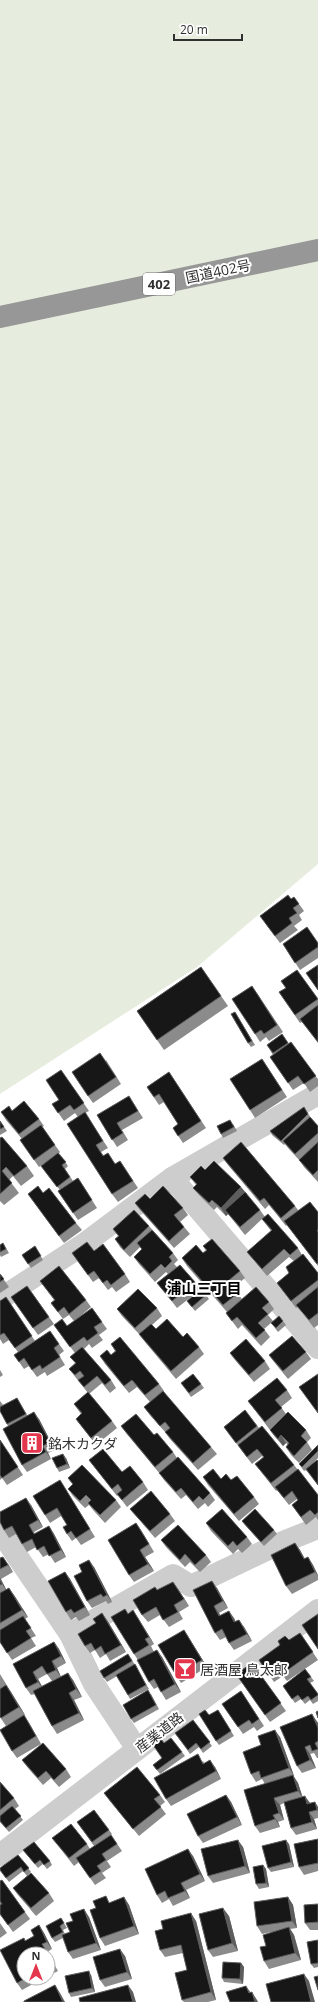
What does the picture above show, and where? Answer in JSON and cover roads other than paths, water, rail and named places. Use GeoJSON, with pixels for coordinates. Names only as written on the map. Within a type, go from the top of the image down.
{"type":"FeatureCollection","features":[{"type":"Feature","properties":{"kind":"highway","name":"国道402号"},"geometry":{"type":"LineString","coordinates":[[0,317],[318,250]]}},
{"type":"Feature","properties":{"kind":"street"},"geometry":{"type":"LineString","coordinates":[[0,1299],[84,1244],[172,1178],[318,1094]]}},
{"type":"Feature","properties":{"kind":"street"},"geometry":{"type":"LineString","coordinates":[[172,1178],[318,1348]]}},
{"type":"Feature","properties":{"kind":"street"},"geometry":{"type":"LineString","coordinates":[[70,1634],[173,1575],[191,1586],[283,1542],[318,1528]]}},
{"type":"Feature","properties":{"kind":"street"},"geometry":{"type":"LineString","coordinates":[[0,1531],[70,1634],[94,1684],[137,1749]]}},
{"type":"Feature","properties":{"kind":"street","name":"産業道路"},"geometry":{"type":"LineString","coordinates":[[0,1856],[318,1610]]}},
{"type":"Feature","properties":{"kind":"place","name":"銘木カクダ"},"geometry":{"type":"Point","coordinates":[32,1443]}},
{"type":"Feature","properties":{"kind":"place","name":"居酒屋 鳥太郎"},"geometry":{"type":"Point","coordinates":[185,1669]}},
{"type":"Feature","properties":{"kind":"district","name":"浦山三丁目"},"geometry":{"type":"Point","coordinates":[204,1288]}}]}
